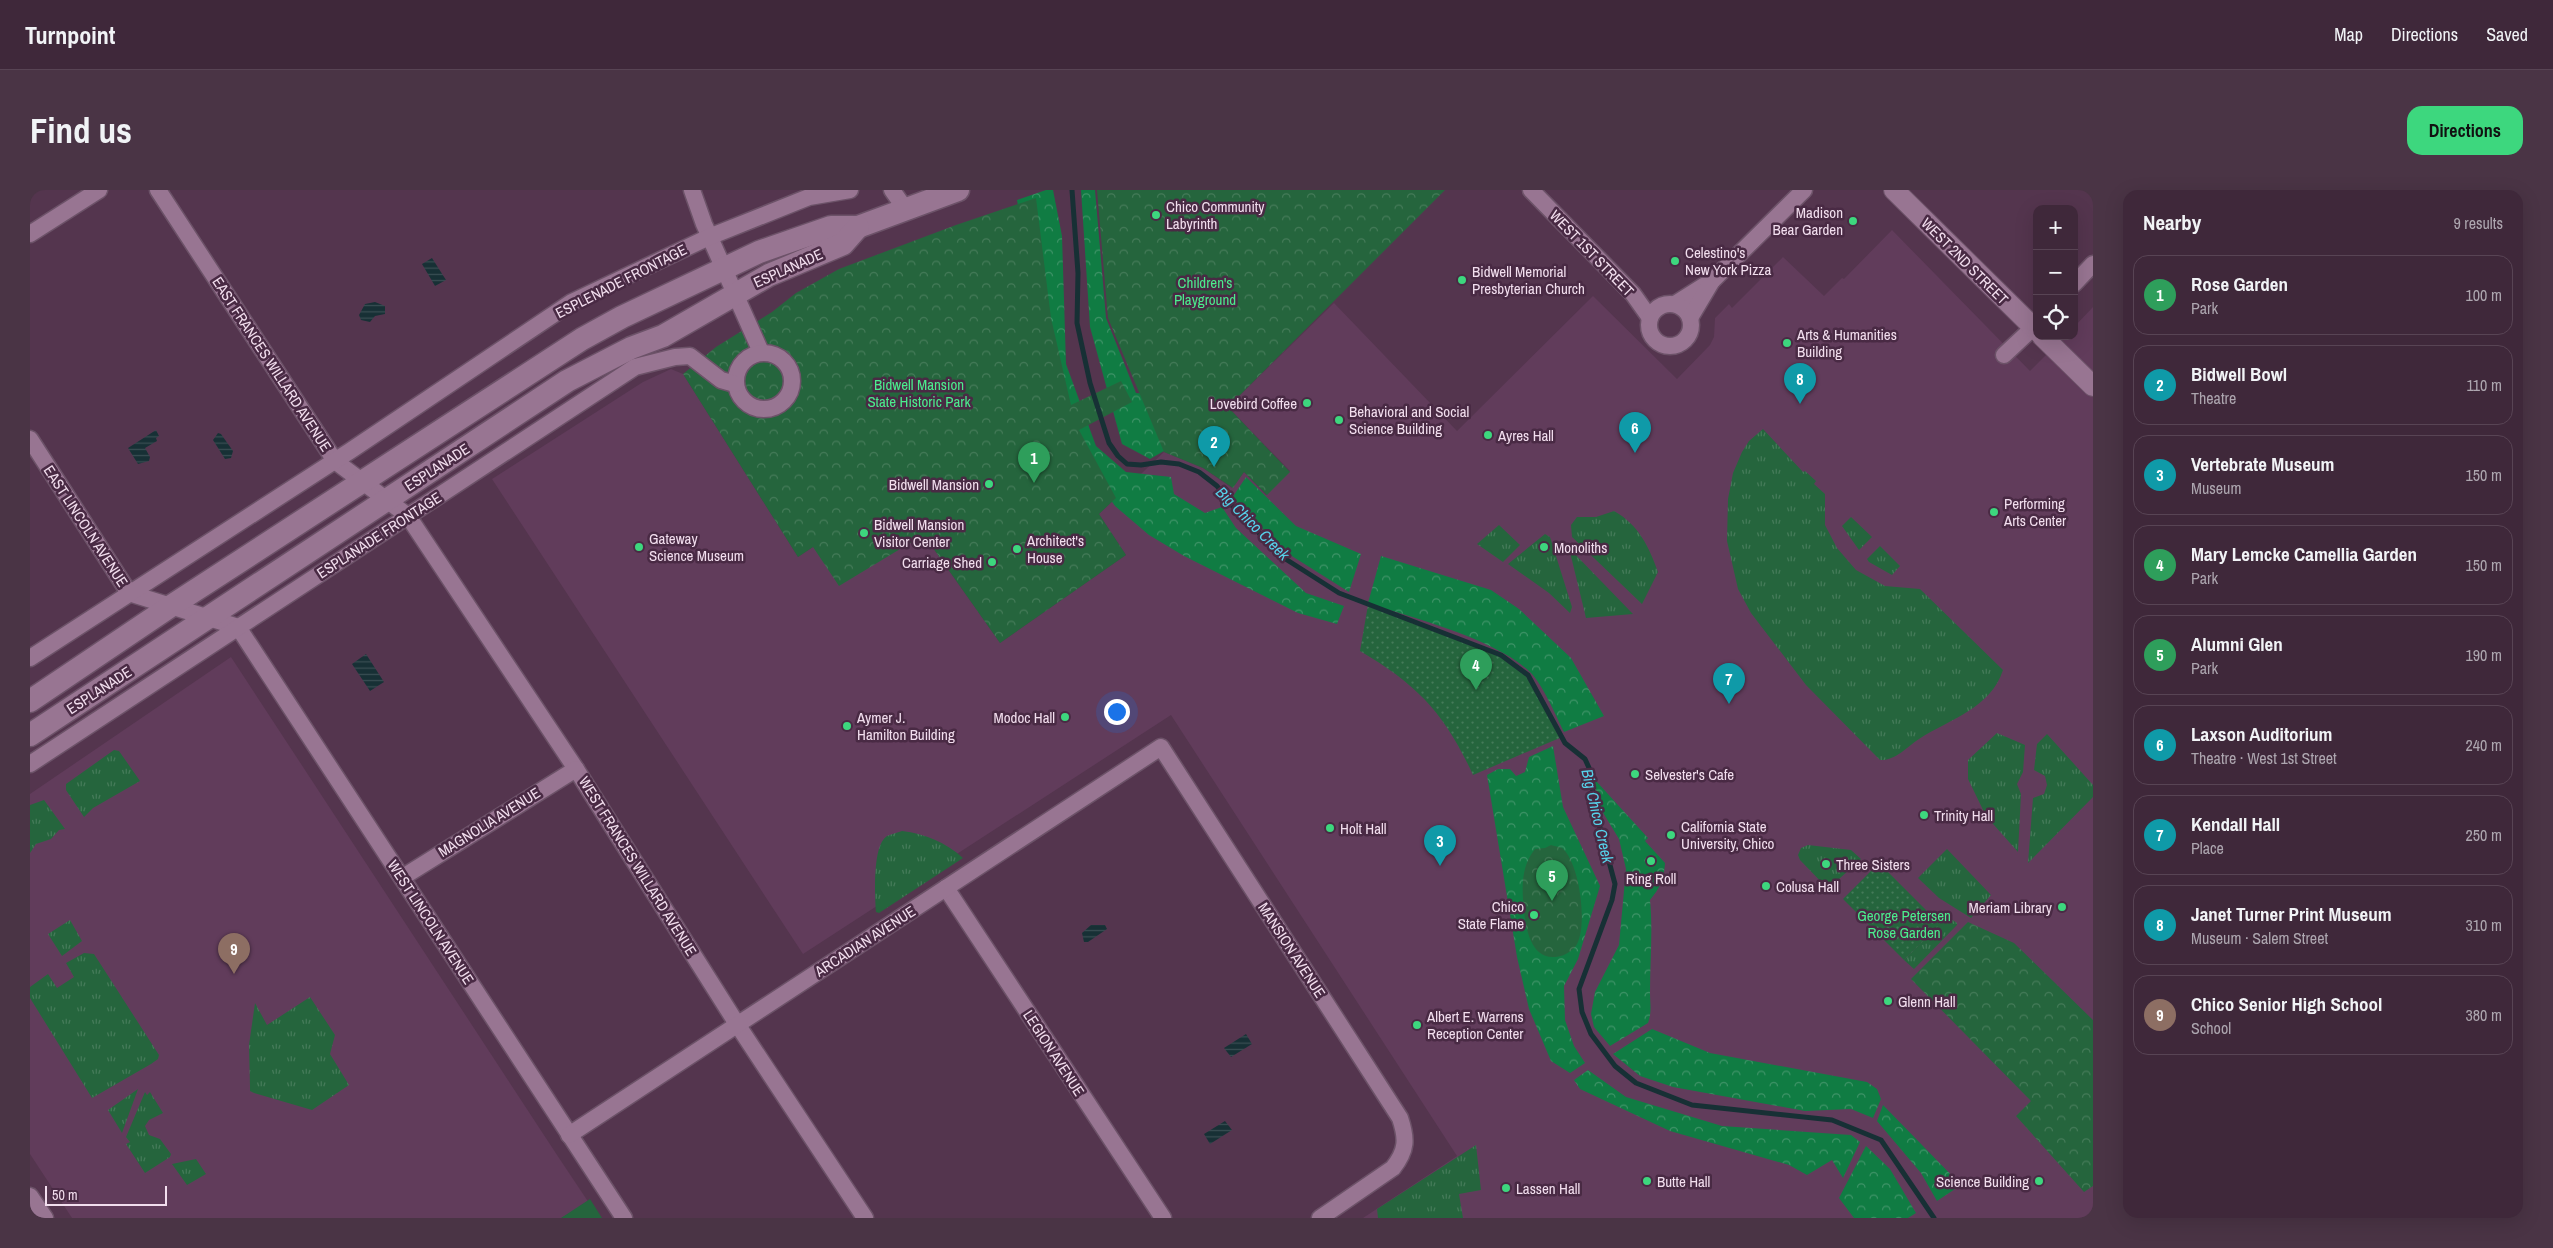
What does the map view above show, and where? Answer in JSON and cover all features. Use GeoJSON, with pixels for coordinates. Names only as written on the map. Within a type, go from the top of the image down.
{"type":"FeatureCollection","features":[{"type":"Feature","properties":{"kind":"main road","name":"ESPLANADE"},"geometry":{"type":"LineString","coordinates":[[30,701],[171,606],[582,339],[723,268],[759,252],[831,227],[858,227],[958,190]]}},
{"type":"Feature","properties":{"kind":"main road","name":"ESPLANADE"},"geometry":{"type":"LineString","coordinates":[[30,735],[568,381],[631,348],[663,336],[769,275],[843,244],[858,227]]}},
{"type":"Feature","properties":{"kind":"street"},"geometry":{"type":"LineString","coordinates":[[30,234],[99,190]]}},
{"type":"Feature","properties":{"kind":"street","name":"EAST FRANCES WILLARD AVENUE"},"geometry":{"type":"LineString","coordinates":[[158,190],[335,461],[408,516]]}},
{"type":"Feature","properties":{"kind":"street"},"geometry":{"type":"LineString","coordinates":[[692,190],[709,237],[761,352]]}},
{"type":"Feature","properties":{"kind":"street","name":"ESPLENADE FRONTAGE"},"geometry":{"type":"LineString","coordinates":[[335,461],[572,302],[709,237],[809,197],[850,190]]}},
{"type":"Feature","properties":{"kind":"street"},"geometry":{"type":"LineString","coordinates":[[892,190],[906,210]]}},
{"type":"Feature","properties":{"kind":"street","name":"WEST 1ST STREET"},"geometry":{"type":"LineString","coordinates":[[1531,190],[1634,294],[1650,318]]}},
{"type":"Feature","properties":{"kind":"street"},"geometry":{"type":"LineString","coordinates":[[1675,304],[1713,280],[1804,190]]}},
{"type":"Feature","properties":{"kind":"street","name":"WEST 2ND STREET"},"geometry":{"type":"LineString","coordinates":[[1894,190],[2033,326]]}},
{"type":"Feature","properties":{"kind":"street"},"geometry":{"type":"LineString","coordinates":[[2078,280],[2093,264]]}},
{"type":"Feature","properties":{"kind":"street"},"geometry":{"type":"LineString","coordinates":[[1690,318],[1713,280]]}},
{"type":"Feature","properties":{"kind":"street"},"geometry":{"type":"LineString","coordinates":[[1675,304],[1682,307],[1690,318],[1691,325],[1686,338],[1681,343],[1667,346],[1660,343],[1650,332],[1650,318],[1657,308],[1662,305],[1675,304]]}},
{"type":"Feature","properties":{"kind":"street"},"geometry":{"type":"LineString","coordinates":[[2004,355],[2033,333]]}},
{"type":"Feature","properties":{"kind":"street","name":"WEST 2ND STREET"},"geometry":{"type":"LineString","coordinates":[[2047,340],[2093,386]]}},
{"type":"Feature","properties":{"kind":"street"},"geometry":{"type":"LineString","coordinates":[[761,352],[778,356],[786,362],[792,380],[787,397],[772,408],[754,408],[740,396],[735,384],[736,376],[744,360],[761,352]]}},
{"type":"Feature","properties":{"kind":"street","name":"ESPLANADE FRONTAGE"},"geometry":{"type":"LineString","coordinates":[[30,764],[644,363],[690,356],[721,380],[735,384]]}},
{"type":"Feature","properties":{"kind":"street","name":"EAST LINCOLN AVENUE"},"geometry":{"type":"LineString","coordinates":[[30,439],[129,592],[238,627]]}},
{"type":"Feature","properties":{"kind":"street"},"geometry":{"type":"LineString","coordinates":[[30,658],[129,592],[335,461]]}},
{"type":"Feature","properties":{"kind":"street","name":"WEST FRANCES WILLARD AVENUE"},"geometry":{"type":"LineString","coordinates":[[408,516],[576,769],[737,1024],[865,1218]]}},
{"type":"Feature","properties":{"kind":"street","name":"WEST LINCOLN AVENUE"},"geometry":{"type":"LineString","coordinates":[[238,627],[624,1218]]}},
{"type":"Feature","properties":{"kind":"street","name":"ARCADIAN AVENUE"},"geometry":{"type":"LineString","coordinates":[[569,1135],[1161,747]]}},
{"type":"Feature","properties":{"kind":"street","name":"MANSION AVENUE"},"geometry":{"type":"LineString","coordinates":[[1161,747],[1400,1118],[1406,1145],[1401,1158],[1382,1177],[1320,1218]]}},
{"type":"Feature","properties":{"kind":"street","name":"MAGNOLIA AVENUE"},"geometry":{"type":"LineString","coordinates":[[403,877],[576,769]]}},
{"type":"Feature","properties":{"kind":"street","name":"LEGION AVENUE"},"geometry":{"type":"LineString","coordinates":[[946,888],[1162,1218]]}},
{"type":"Feature","properties":{"kind":"street"},"geometry":{"type":"LineString","coordinates":[[30,1196],[45,1218]]}},
{"type":"Feature","properties":{"kind":"shaded area","name":"California State University, Chico"},"geometry":{"type":"Polygon","coordinates":[[[1892,230],[2030,371],[2061,340],[2078,340],[2078,323],[2093,307],[2093,1218],[1363,1218],[1457,1156],[1171,715],[803,954],[492,479],[643,382],[671,369],[683,374],[798,557],[813,547],[926,538],[1000,643],[1126,555],[1099,514],[1164,452],[1203,468],[1232,488],[1244,472],[1266,495],[1290,471],[1228,407],[1334,303],[1457,431],[1593,296],[1677,379],[1710,345],[1714,337],[1715,318],[1729,304],[1732,308],[1783,257],[1824,296],[1842,278],[1844,279],[1892,230]]]}},
{"type":"Feature","properties":{"kind":"shaded area"},"geometry":{"type":"Polygon","coordinates":[[[432,258],[446,280],[435,286],[422,264],[432,258]]]}},
{"type":"Feature","properties":{"kind":"shaded area"},"geometry":{"type":"Polygon","coordinates":[[[375,302],[385,306],[385,314],[375,316],[370,322],[361,320],[359,315],[365,304],[375,302]]]}},
{"type":"Feature","properties":{"kind":"shaded area"},"geometry":{"type":"Polygon","coordinates":[[[156,430],[159,436],[156,438],[157,441],[145,448],[150,457],[149,461],[138,464],[128,448],[156,430]]]}},
{"type":"Feature","properties":{"kind":"shaded area"},"geometry":{"type":"Polygon","coordinates":[[[218,433],[221,434],[233,451],[231,458],[225,459],[213,440],[218,433]]]}},
{"type":"Feature","properties":{"kind":"shaded area"},"geometry":{"type":"Polygon","coordinates":[[[366,654],[384,682],[370,691],[352,664],[366,654]]]}},
{"type":"Feature","properties":{"kind":"shaded area"},"geometry":{"type":"Polygon","coordinates":[[[231,657],[599,1218],[72,1218],[30,1154],[30,794],[231,657]]]}},
{"type":"Feature","properties":{"kind":"shaded area"},"geometry":{"type":"Polygon","coordinates":[[[1091,925],[1105,925],[1107,929],[1088,942],[1084,942],[1082,933],[1091,925]]]}},
{"type":"Feature","properties":{"kind":"shaded area"},"geometry":{"type":"Polygon","coordinates":[[[1246,1034],[1252,1044],[1231,1057],[1224,1048],[1246,1034]]]}},
{"type":"Feature","properties":{"kind":"shaded area"},"geometry":{"type":"Polygon","coordinates":[[[1225,1121],[1232,1130],[1210,1144],[1204,1134],[1225,1121]]]}},
{"type":"Feature","properties":{"kind":"green space"},"geometry":{"type":"Polygon","coordinates":[[[1046,190],[1053,190],[1062,236],[1066,364],[1096,446],[1126,472],[1171,477],[1174,494],[1205,513],[1222,507],[1236,528],[1306,593],[1344,606],[1337,624],[1298,613],[1184,556],[1149,535],[1115,506],[1073,446],[1051,394],[1017,200],[1046,190]]]}},
{"type":"Feature","properties":{"kind":"green space"},"geometry":{"type":"Polygon","coordinates":[[[1081,190],[1095,190],[1106,318],[1136,393],[1178,396],[1164,451],[1150,459],[1122,444],[1090,327],[1081,190]]]}},
{"type":"Feature","properties":{"kind":"green space","name":"Children's Playground"},"geometry":{"type":"Polygon","coordinates":[[[1097,190],[1445,190],[1228,407],[1290,472],[1267,495],[1244,472],[1233,488],[1203,468],[1164,452],[1108,318],[1097,190]]]}},
{"type":"Feature","properties":{"kind":"green space","name":"Bidwell Mansion State Historic Park"},"geometry":{"type":"Polygon","coordinates":[[[1036,198],[1051,318],[1071,405],[1121,381],[1132,402],[1079,430],[1116,498],[1099,514],[1126,555],[1000,643],[926,538],[920,537],[839,586],[813,547],[798,557],[683,374],[716,347],[772,312],[796,293],[839,269],[956,225],[1036,198]]]}},
{"type":"Feature","properties":{"kind":"green space"},"geometry":{"type":"Polygon","coordinates":[[[1763,429],[1803,472],[1805,471],[1816,481],[1814,484],[1825,494],[1825,525],[1837,548],[1856,570],[1885,586],[1920,589],[2003,670],[1989,694],[1979,703],[1891,758],[1880,760],[1806,685],[1751,613],[1738,589],[1727,541],[1728,499],[1733,473],[1742,452],[1749,441],[1763,429]]]}},
{"type":"Feature","properties":{"kind":"green space"},"geometry":{"type":"Polygon","coordinates":[[[1246,477],[1296,526],[1361,554],[1349,592],[1287,553],[1232,498],[1246,477]]]}},
{"type":"Feature","properties":{"kind":"green space"},"geometry":{"type":"Polygon","coordinates":[[[1614,511],[1637,530],[1651,554],[1658,572],[1642,604],[1572,537],[1571,525],[1577,517],[1596,517],[1614,511]]]}},
{"type":"Feature","properties":{"kind":"green space"},"geometry":{"type":"Polygon","coordinates":[[[1851,517],[1872,537],[1859,550],[1842,526],[1851,517]]]}},
{"type":"Feature","properties":{"kind":"green space"},"geometry":{"type":"Polygon","coordinates":[[[1499,525],[1520,545],[1503,562],[1477,544],[1499,525]]]}},
{"type":"Feature","properties":{"kind":"green space"},"geometry":{"type":"Polygon","coordinates":[[[1545,534],[1550,537],[1572,607],[1570,613],[1549,593],[1508,564],[1545,534]]]}},
{"type":"Feature","properties":{"kind":"green space"},"geometry":{"type":"Polygon","coordinates":[[[1880,546],[1900,566],[1892,575],[1867,559],[1880,546]]]}},
{"type":"Feature","properties":{"kind":"green space"},"geometry":{"type":"Polygon","coordinates":[[[1569,548],[1633,614],[1586,618],[1569,548]]]}},
{"type":"Feature","properties":{"kind":"green space"},"geometry":{"type":"Polygon","coordinates":[[[1381,556],[1491,590],[1519,609],[1571,658],[1604,716],[1564,732],[1540,684],[1530,672],[1515,660],[1475,639],[1368,603],[1381,556]]]}},
{"type":"Feature","properties":{"kind":"green space"},"geometry":{"type":"Polygon","coordinates":[[[1368,605],[1501,655],[1528,675],[1562,737],[1473,775],[1452,735],[1428,703],[1398,676],[1360,651],[1368,605]]]}},
{"type":"Feature","properties":{"kind":"green space"},"geometry":{"type":"Polygon","coordinates":[[[1997,733],[2025,745],[2023,772],[2017,784],[2021,794],[2018,852],[1986,816],[1968,779],[1968,760],[1997,733]]]}},
{"type":"Feature","properties":{"kind":"green space"},"geometry":{"type":"Polygon","coordinates":[[[2047,734],[2093,785],[2093,797],[2028,863],[2033,798],[2044,794],[2047,785],[2045,776],[2034,770],[2037,744],[2047,734]]]}},
{"type":"Feature","properties":{"kind":"green space"},"geometry":{"type":"Polygon","coordinates":[[[1553,746],[1563,807],[1600,886],[1578,959],[1564,986],[1565,1020],[1574,1046],[1585,1063],[1570,1073],[1551,1061],[1529,1009],[1517,957],[1487,775],[1498,769],[1510,769],[1516,776],[1525,772],[1529,757],[1553,746]]]}},
{"type":"Feature","properties":{"kind":"green space"},"geometry":{"type":"Polygon","coordinates":[[[114,750],[119,751],[140,781],[93,808],[84,817],[66,790],[66,784],[114,750]]]}},
{"type":"Feature","properties":{"kind":"green space"},"geometry":{"type":"Polygon","coordinates":[[[1592,768],[1597,782],[1648,838],[1645,841],[1665,863],[1661,883],[1650,900],[1650,1008],[1648,1023],[1610,1046],[1594,1027],[1591,1014],[1595,992],[1619,945],[1626,869],[1619,839],[1599,806],[1592,768]]]}},
{"type":"Feature","properties":{"kind":"green space"},"geometry":{"type":"Polygon","coordinates":[[[44,800],[65,829],[59,830],[51,839],[36,844],[30,853],[30,805],[44,800]]]}},
{"type":"Feature","properties":{"kind":"green space"},"geometry":{"type":"Polygon","coordinates":[[[902,831],[919,834],[935,840],[949,847],[963,858],[879,913],[876,912],[875,883],[879,849],[882,841],[887,836],[902,831]]]}},
{"type":"Feature","properties":{"kind":"green space"},"geometry":{"type":"Polygon","coordinates":[[[1551,845],[1562,848],[1574,867],[1582,912],[1579,938],[1575,947],[1565,954],[1555,957],[1540,953],[1531,942],[1526,926],[1523,895],[1524,871],[1530,856],[1535,849],[1551,845]]]}},
{"type":"Feature","properties":{"kind":"green space"},"geometry":{"type":"Polygon","coordinates":[[[1808,845],[1851,850],[1861,859],[1828,889],[1800,860],[1798,855],[1801,848],[1808,845]]]}},
{"type":"Feature","properties":{"kind":"green space"},"geometry":{"type":"Polygon","coordinates":[[[1947,849],[1991,895],[1971,918],[1939,898],[1918,878],[1947,849]]]}},
{"type":"Feature","properties":{"kind":"green space","name":"George Petersen Rose Garden"},"geometry":{"type":"Polygon","coordinates":[[[1879,863],[1940,924],[1904,960],[1843,899],[1879,863]]]}},
{"type":"Feature","properties":{"kind":"green space"},"geometry":{"type":"Polygon","coordinates":[[[1947,916],[1957,925],[1914,969],[1904,960],[1947,916]]]}},
{"type":"Feature","properties":{"kind":"green space"},"geometry":{"type":"Polygon","coordinates":[[[70,920],[82,941],[62,956],[48,934],[70,920]]]}},
{"type":"Feature","properties":{"kind":"green space"},"geometry":{"type":"Polygon","coordinates":[[[1968,922],[2014,943],[2093,1020],[2093,1186],[2084,1192],[2016,1116],[2031,1101],[1911,979],[1968,922]]]}},
{"type":"Feature","properties":{"kind":"green space"},"geometry":{"type":"Polygon","coordinates":[[[84,953],[94,954],[159,1055],[158,1059],[151,1064],[92,1098],[30,998],[30,987],[48,974],[57,988],[74,977],[66,963],[84,953]]]}},
{"type":"Feature","properties":{"kind":"green space"},"geometry":{"type":"Polygon","coordinates":[[[310,997],[335,1035],[330,1054],[349,1085],[312,1110],[250,1091],[249,1045],[255,1003],[267,1025],[310,997]]]}},
{"type":"Feature","properties":{"kind":"green space"},"geometry":{"type":"Polygon","coordinates":[[[1652,1029],[1710,1053],[1867,1082],[1877,1089],[1881,1099],[1873,1118],[1851,1109],[1805,1111],[1673,1087],[1640,1076],[1613,1054],[1652,1029]]]}},
{"type":"Feature","properties":{"kind":"green space"},"geometry":{"type":"Polygon","coordinates":[[[1588,1070],[1626,1097],[1722,1126],[1851,1135],[1860,1142],[1843,1178],[1832,1160],[1807,1175],[1789,1165],[1670,1131],[1580,1089],[1574,1080],[1588,1070]]]}},
{"type":"Feature","properties":{"kind":"green space"},"geometry":{"type":"Polygon","coordinates":[[[138,1089],[122,1133],[108,1110],[138,1089]]]}},
{"type":"Feature","properties":{"kind":"green space"},"geometry":{"type":"Polygon","coordinates":[[[145,1092],[147,1095],[150,1092],[163,1113],[149,1120],[145,1126],[149,1135],[160,1139],[171,1154],[170,1157],[145,1173],[126,1144],[130,1142],[126,1137],[145,1092]]]}},
{"type":"Feature","properties":{"kind":"green space"},"geometry":{"type":"Polygon","coordinates":[[[1883,1105],[1961,1185],[1937,1201],[1921,1173],[1877,1121],[1883,1105]]]}},
{"type":"Feature","properties":{"kind":"green space"},"geometry":{"type":"Polygon","coordinates":[[[1476,1145],[1481,1190],[1459,1194],[1463,1218],[1378,1218],[1377,1209],[1476,1145]]]}},
{"type":"Feature","properties":{"kind":"green space"},"geometry":{"type":"Polygon","coordinates":[[[1866,1146],[1890,1169],[1916,1213],[1908,1218],[1854,1218],[1839,1198],[1866,1146]]]}},
{"type":"Feature","properties":{"kind":"green space"},"geometry":{"type":"Polygon","coordinates":[[[196,1159],[206,1174],[187,1185],[172,1164],[196,1159]]]}},
{"type":"Feature","properties":{"kind":"green space"},"geometry":{"type":"Polygon","coordinates":[[[590,1199],[602,1218],[561,1218],[590,1199]]]}},
{"type":"Feature","properties":{"kind":"waterway","name":"Big Chico Creek"},"geometry":{"type":"LineString","coordinates":[[1072,190],[1078,273],[1077,323],[1090,383],[1109,443],[1118,456],[1127,464],[1141,465],[1161,462],[1179,464],[1199,472],[1217,486],[1234,508],[1284,558],[1339,593],[1501,655],[1528,675],[1565,743],[1585,759],[1590,770],[1595,809],[1615,884],[1612,900],[1579,989],[1582,1012],[1591,1034],[1615,1066],[1636,1083],[1692,1105],[1832,1120],[1881,1140],[1934,1218]]}},
{"type":"Feature","properties":{"kind":"place","name":"Chico Community Labyrinth"},"geometry":{"type":"Point","coordinates":[1156,215]}},
{"type":"Feature","properties":{"kind":"place","name":"Madison Bear Garden"},"geometry":{"type":"Point","coordinates":[1853,221]}},
{"type":"Feature","properties":{"kind":"place","name":"Celestino's New York Pizza"},"geometry":{"type":"Point","coordinates":[1675,261]}},
{"type":"Feature","properties":{"kind":"place","name":"Bidwell Memorial Presbyterian Church"},"geometry":{"type":"Point","coordinates":[1462,280]}},
{"type":"Feature","properties":{"kind":"place","name":"Arts & Humanities Building"},"geometry":{"type":"Point","coordinates":[1787,343]}},
{"type":"Feature","properties":{"kind":"place","name":"Lovebird Coffee"},"geometry":{"type":"Point","coordinates":[1307,403]}},
{"type":"Feature","properties":{"kind":"place","name":"Janet Turner Print Museum"},"geometry":{"type":"Point","coordinates":[1800,404]}},
{"type":"Feature","properties":{"kind":"place","name":"Behavioral and Social Science Building"},"geometry":{"type":"Point","coordinates":[1339,420]}},
{"type":"Feature","properties":{"kind":"place","name":"Ayres Hall"},"geometry":{"type":"Point","coordinates":[1488,435]}},
{"type":"Feature","properties":{"kind":"place","name":"Laxson Auditorium"},"geometry":{"type":"Point","coordinates":[1635,453]}},
{"type":"Feature","properties":{"kind":"place","name":"Bidwell Bowl"},"geometry":{"type":"Point","coordinates":[1214,467]}},
{"type":"Feature","properties":{"kind":"place","name":"Rose Garden"},"geometry":{"type":"Point","coordinates":[1034,483]}},
{"type":"Feature","properties":{"kind":"place","name":"Bidwell Mansion"},"geometry":{"type":"Point","coordinates":[989,484]}},
{"type":"Feature","properties":{"kind":"place","name":"Performing Arts Center"},"geometry":{"type":"Point","coordinates":[1994,512]}},
{"type":"Feature","properties":{"kind":"place","name":"Bidwell Mansion Visitor Center"},"geometry":{"type":"Point","coordinates":[864,533]}},
{"type":"Feature","properties":{"kind":"place","name":"Gateway Science Museum"},"geometry":{"type":"Point","coordinates":[639,547]}},
{"type":"Feature","properties":{"kind":"place","name":"Monoliths"},"geometry":{"type":"Point","coordinates":[1544,547]}},
{"type":"Feature","properties":{"kind":"place","name":"Architect's House"},"geometry":{"type":"Point","coordinates":[1017,549]}},
{"type":"Feature","properties":{"kind":"place","name":"Carriage Shed"},"geometry":{"type":"Point","coordinates":[992,562]}},
{"type":"Feature","properties":{"kind":"place","name":"Mary Lemcke Camellia Garden"},"geometry":{"type":"Point","coordinates":[1476,690]}},
{"type":"Feature","properties":{"kind":"place","name":"Kendall Hall"},"geometry":{"type":"Point","coordinates":[1729,704]}},
{"type":"Feature","properties":{"kind":"place","name":"Modoc Hall"},"geometry":{"type":"Point","coordinates":[1065,717]}},
{"type":"Feature","properties":{"kind":"place","name":"Aymer J. Hamilton Building"},"geometry":{"type":"Point","coordinates":[847,726]}},
{"type":"Feature","properties":{"kind":"place","name":"Selvester's Cafe"},"geometry":{"type":"Point","coordinates":[1635,774]}},
{"type":"Feature","properties":{"kind":"place","name":"Trinity Hall"},"geometry":{"type":"Point","coordinates":[1924,815]}},
{"type":"Feature","properties":{"kind":"place","name":"Holt Hall"},"geometry":{"type":"Point","coordinates":[1330,828]}},
{"type":"Feature","properties":{"kind":"place","name":"California State University, Chico"},"geometry":{"type":"Point","coordinates":[1671,835]}},
{"type":"Feature","properties":{"kind":"place","name":"Ring Roll"},"geometry":{"type":"Point","coordinates":[1651,861]}},
{"type":"Feature","properties":{"kind":"place","name":"Three Sisters"},"geometry":{"type":"Point","coordinates":[1826,864]}},
{"type":"Feature","properties":{"kind":"place","name":"Vertebrate Museum"},"geometry":{"type":"Point","coordinates":[1440,866]}},
{"type":"Feature","properties":{"kind":"place","name":"Colusa Hall"},"geometry":{"type":"Point","coordinates":[1766,886]}},
{"type":"Feature","properties":{"kind":"place","name":"Alumni Glen"},"geometry":{"type":"Point","coordinates":[1552,901]}},
{"type":"Feature","properties":{"kind":"place","name":"Meriam Library"},"geometry":{"type":"Point","coordinates":[2062,907]}},
{"type":"Feature","properties":{"kind":"place","name":"Chico State Flame"},"geometry":{"type":"Point","coordinates":[1534,915]}},
{"type":"Feature","properties":{"kind":"place","name":"Chico Senior High School"},"geometry":{"type":"Point","coordinates":[234,974]}},
{"type":"Feature","properties":{"kind":"place","name":"Glenn Hall"},"geometry":{"type":"Point","coordinates":[1888,1001]}},
{"type":"Feature","properties":{"kind":"place","name":"Albert E. Warrens Reception Center"},"geometry":{"type":"Point","coordinates":[1417,1025]}},
{"type":"Feature","properties":{"kind":"place","name":"Butte Hall"},"geometry":{"type":"Point","coordinates":[1647,1181]}},
{"type":"Feature","properties":{"kind":"place","name":"Science Building"},"geometry":{"type":"Point","coordinates":[2039,1181]}},
{"type":"Feature","properties":{"kind":"place","name":"Lassen Hall"},"geometry":{"type":"Point","coordinates":[1506,1188]}}]}
